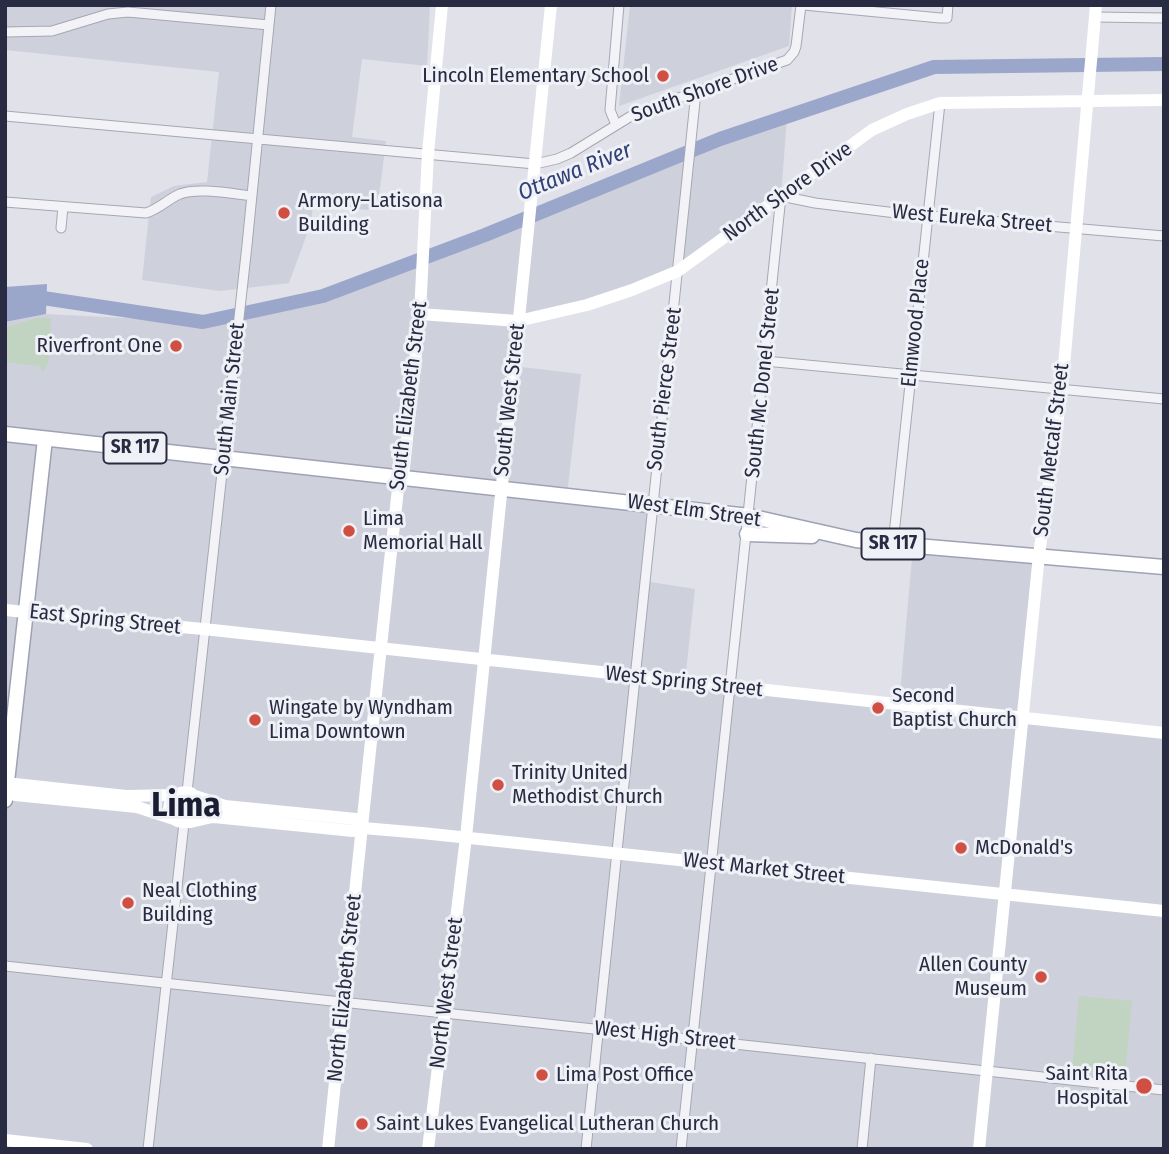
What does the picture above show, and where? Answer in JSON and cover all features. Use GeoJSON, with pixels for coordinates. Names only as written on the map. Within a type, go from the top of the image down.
{"type":"FeatureCollection","features":[{"type":"Feature","properties":{"kind":"main road"},"geometry":{"type":"LineString","coordinates":[[5,434],[45,439],[6,793]]}},
{"type":"Feature","properties":{"kind":"main road","name":"SR 117"},"geometry":{"type":"LineString","coordinates":[[45,439],[224,458]]}},
{"type":"Feature","properties":{"kind":"main road","name":"West Elm Street"},"geometry":{"type":"LineString","coordinates":[[224,458],[749,516],[830,534],[893,544],[1164,567]]}},
{"type":"Feature","properties":{"kind":"main road"},"geometry":{"type":"LineString","coordinates":[[747,534],[807,537],[830,534]]}},
{"type":"Feature","properties":{"kind":"street","name":"South Main Street"},"geometry":{"type":"LineString","coordinates":[[186,794],[259,138],[271,5]]}},
{"type":"Feature","properties":{"kind":"street","name":"South Elizabeth Street"},"geometry":{"type":"LineString","coordinates":[[363,828],[398,489],[403,477],[420,314],[428,153],[442,5]]}},
{"type":"Feature","properties":{"kind":"street","name":"South West Street"},"geometry":{"type":"LineString","coordinates":[[466,837],[551,5]]}},
{"type":"Feature","properties":{"kind":"street"},"geometry":{"type":"LineString","coordinates":[[616,125],[610,110],[619,5]]}},
{"type":"Feature","properties":{"kind":"street","name":"South Shore Drive"},"geometry":{"type":"LineString","coordinates":[[535,164],[570,153],[636,113],[771,66],[791,56],[796,46],[803,5],[947,18],[948,5]]}},
{"type":"Feature","properties":{"kind":"street"},"geometry":{"type":"LineString","coordinates":[[1096,11],[1164,18]]}},
{"type":"Feature","properties":{"kind":"street","name":"South Metcalf Street"},"geometry":{"type":"LineString","coordinates":[[979,1149],[1039,555],[1062,388],[1096,11]]}},
{"type":"Feature","properties":{"kind":"street"},"geometry":{"type":"LineString","coordinates":[[5,32],[52,31],[108,14],[128,12],[269,25]]}},
{"type":"Feature","properties":{"kind":"street","name":"South Pierce Street"},"geometry":{"type":"LineString","coordinates":[[586,1149],[695,92]]}},
{"type":"Feature","properties":{"kind":"street","name":"North Shore Drive"},"geometry":{"type":"LineString","coordinates":[[420,314],[518,321],[606,300],[678,271],[872,130],[906,114],[940,103],[1164,100]]}},
{"type":"Feature","properties":{"kind":"street","name":"Elmwood Place"},"geometry":{"type":"LineString","coordinates":[[893,544],[940,103]]}},
{"type":"Feature","properties":{"kind":"street"},"geometry":{"type":"LineString","coordinates":[[5,116],[535,164]]}},
{"type":"Feature","properties":{"kind":"street"},"geometry":{"type":"LineString","coordinates":[[5,202],[146,213],[182,193],[194,191],[252,195]]}},
{"type":"Feature","properties":{"kind":"street","name":"West Eureka Street"},"geometry":{"type":"LineString","coordinates":[[781,196],[815,203],[927,215],[1164,236]]}},
{"type":"Feature","properties":{"kind":"street","name":"South Mc Donel Street"},"geometry":{"type":"LineString","coordinates":[[681,1149],[781,196]]}},
{"type":"Feature","properties":{"kind":"street"},"geometry":{"type":"LineString","coordinates":[[61,228],[63,207]]}},
{"type":"Feature","properties":{"kind":"street"},"geometry":{"type":"LineString","coordinates":[[765,361],[1164,399]]}},
{"type":"Feature","properties":{"kind":"street","name":"East Spring Street"},"geometry":{"type":"LineString","coordinates":[[5,610],[205,629]]}},
{"type":"Feature","properties":{"kind":"street","name":"West Spring Street"},"geometry":{"type":"LineString","coordinates":[[205,629],[1164,733]]}},
{"type":"Feature","properties":{"kind":"street","name":"West Market Street"},"geometry":{"type":"LineString","coordinates":[[6,793],[15,784],[126,796],[186,794],[225,806],[356,819],[363,828]]}},
{"type":"Feature","properties":{"kind":"street"},"geometry":{"type":"LineString","coordinates":[[6,793],[137,807],[183,821],[199,814],[200,809],[198,799],[186,794],[169,809],[183,821]]}},
{"type":"Feature","properties":{"kind":"street","name":"West Market Street"},"geometry":{"type":"LineString","coordinates":[[183,821],[214,817],[353,831],[363,828],[466,837],[1164,911]]}},
{"type":"Feature","properties":{"kind":"street"},"geometry":{"type":"LineString","coordinates":[[148,1149],[183,821]]}},
{"type":"Feature","properties":{"kind":"street","name":"North Elizabeth Street"},"geometry":{"type":"LineString","coordinates":[[328,1149],[363,828]]}},
{"type":"Feature","properties":{"kind":"street","name":"North West Street"},"geometry":{"type":"LineString","coordinates":[[428,1149],[466,837]]}},
{"type":"Feature","properties":{"kind":"street","name":"West High Street"},"geometry":{"type":"LineString","coordinates":[[5,966],[1164,1090]]}},
{"type":"Feature","properties":{"kind":"street"},"geometry":{"type":"LineString","coordinates":[[863,1149],[871,1058]]}},
{"type":"Feature","properties":{"kind":"street"},"geometry":{"type":"LineString","coordinates":[[5,1140],[87,1149]]}},
{"type":"Feature","properties":{"kind":"shaded area"},"geometry":{"type":"Polygon","coordinates":[[[5,5],[430,5],[427,66],[362,59],[352,137],[386,141],[379,196],[368,210],[313,205],[311,223],[289,283],[220,291],[142,280],[151,197],[174,186],[207,182],[219,72],[5,50],[5,5]]]}},
{"type":"Feature","properties":{"kind":"shaded area","name":"Lincoln Elementary School"},"geometry":{"type":"Polygon","coordinates":[[[630,5],[792,5],[789,46],[619,106],[630,5]]]}},
{"type":"Feature","properties":{"kind":"shaded area"},"geometry":{"type":"Polygon","coordinates":[[[787,117],[781,196],[678,271],[518,321],[513,366],[581,374],[567,495],[652,505],[644,581],[695,589],[685,681],[899,705],[913,546],[1039,555],[1023,718],[1164,733],[1164,1149],[5,1149],[5,322],[46,314],[203,322],[323,296],[485,235],[720,139],[787,117]]]}},
{"type":"Feature","properties":{"kind":"green space"},"geometry":{"type":"Polygon","coordinates":[[[36,318],[51,318],[48,365],[42,372],[40,366],[5,362],[5,328],[36,318]]]}},
{"type":"Feature","properties":{"kind":"green space"},"geometry":{"type":"Polygon","coordinates":[[[1079,996],[1132,1001],[1125,1075],[1072,1070],[1079,996]]]}},
{"type":"Feature","properties":{"kind":"water"},"geometry":{"type":"Polygon","coordinates":[[[47,284],[46,314],[5,322],[5,287],[47,284]]]}},
{"type":"Feature","properties":{"kind":"waterway","name":"Ottawa River"},"geometry":{"type":"LineString","coordinates":[[5,307],[43,298],[203,322],[323,296],[485,235],[720,139],[934,67],[1164,64]]}},
{"type":"Feature","properties":{"kind":"place","name":"Lincoln Elementary School"},"geometry":{"type":"Point","coordinates":[663,76]}},
{"type":"Feature","properties":{"kind":"place","name":"Armory–Latisona Building"},"geometry":{"type":"Point","coordinates":[284,213]}},
{"type":"Feature","properties":{"kind":"place","name":"Riverfront One"},"geometry":{"type":"Point","coordinates":[176,346]}},
{"type":"Feature","properties":{"kind":"place","name":"Lima Memorial Hall"},"geometry":{"type":"Point","coordinates":[349,531]}},
{"type":"Feature","properties":{"kind":"place","name":"Second Baptist Church"},"geometry":{"type":"Point","coordinates":[878,708]}},
{"type":"Feature","properties":{"kind":"place","name":"Wingate by Wyndham Lima Downtown"},"geometry":{"type":"Point","coordinates":[255,720]}},
{"type":"Feature","properties":{"kind":"place","name":"Trinity United Methodist Church"},"geometry":{"type":"Point","coordinates":[498,785]}},
{"type":"Feature","properties":{"kind":"place","name":"McDonald's"},"geometry":{"type":"Point","coordinates":[961,848]}},
{"type":"Feature","properties":{"kind":"place","name":"Neal Clothing Building"},"geometry":{"type":"Point","coordinates":[128,903]}},
{"type":"Feature","properties":{"kind":"place","name":"Allen County Museum"},"geometry":{"type":"Point","coordinates":[1041,977]}},
{"type":"Feature","properties":{"kind":"place","name":"Lima Post Office"},"geometry":{"type":"Point","coordinates":[542,1075]}},
{"type":"Feature","properties":{"kind":"place","name":"Saint Rita Hospital"},"geometry":{"type":"Point","coordinates":[1144,1086]}},
{"type":"Feature","properties":{"kind":"place","name":"Saint Lukes Evangelical Lutheran Church"},"geometry":{"type":"Point","coordinates":[362,1124]}},
{"type":"Feature","properties":{"kind":"district","name":"Lima"},"geometry":{"type":"Point","coordinates":[186,806]}}]}
